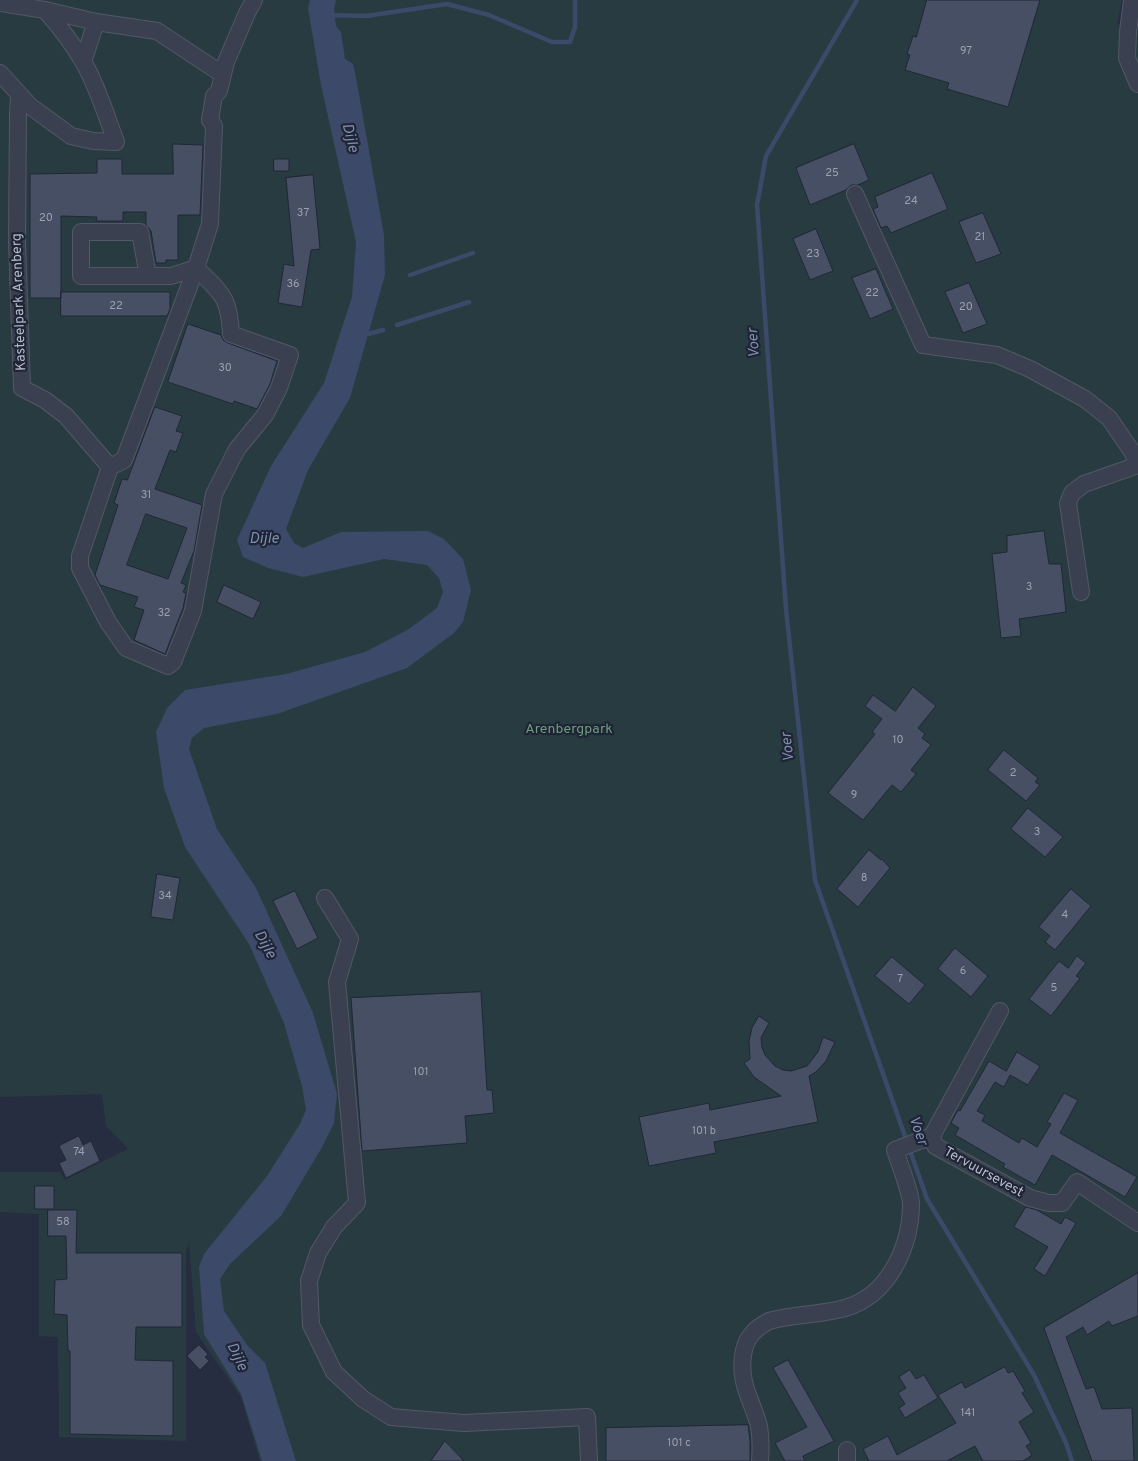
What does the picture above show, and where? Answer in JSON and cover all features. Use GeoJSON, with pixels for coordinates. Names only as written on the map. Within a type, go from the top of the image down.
{"type":"FeatureCollection","features":[{"type":"Feature","properties":{"kind":"street"},"geometry":{"type":"LineString","coordinates":[[196,268],[224,296],[230,312],[231,334],[290,355],[279,388],[265,415],[237,449],[214,494],[193,610],[174,662],[168,666],[126,648],[108,622],[80,568],[80,556],[110,467],[124,460],[196,268],[210,224],[214,126],[218,121],[222,97],[221,82],[246,13],[254,0]]}},
{"type":"Feature","properties":{"kind":"street"},"geometry":{"type":"LineString","coordinates":[[1132,0],[1127,58],[1138,84]]}},
{"type":"Feature","properties":{"kind":"street"},"geometry":{"type":"LineString","coordinates":[[0,3],[45,10],[96,22],[156,31],[221,82]]}},
{"type":"Feature","properties":{"kind":"street"},"geometry":{"type":"LineString","coordinates":[[0,73],[30,106],[71,136],[93,141],[116,142],[96,88],[83,62],[45,10]]}},
{"type":"Feature","properties":{"kind":"street"},"geometry":{"type":"LineString","coordinates":[[83,62],[96,22]]}},
{"type":"Feature","properties":{"kind":"street","name":"Kasteelpark Arenberg"},"geometry":{"type":"LineString","coordinates":[[19,96],[17,242],[22,388],[45,400],[66,416],[110,467]]}},
{"type":"Feature","properties":{"kind":"street"},"geometry":{"type":"LineString","coordinates":[[856,194],[923,345],[997,355],[1030,369],[1085,399],[1109,418],[1133,453],[1137,465],[1084,484],[1072,493],[1068,504],[1081,592]]}},
{"type":"Feature","properties":{"kind":"street"},"geometry":{"type":"LineString","coordinates":[[148,276],[140,232],[81,232],[81,276],[148,276],[171,276],[196,268]]}},
{"type":"Feature","properties":{"kind":"street"},"geometry":{"type":"LineString","coordinates":[[324,898],[350,938],[337,982],[358,1203],[334,1227],[318,1253],[309,1281],[311,1325],[334,1372],[364,1399],[391,1417],[464,1424],[588,1417],[588,1461]]}},
{"type":"Feature","properties":{"kind":"street"},"geometry":{"type":"LineString","coordinates":[[760,1461],[761,1442],[759,1427],[743,1381],[741,1369],[744,1345],[759,1326],[769,1321],[845,1308],[860,1303],[874,1294],[883,1284],[893,1270],[903,1246],[912,1204],[895,1150],[927,1138],[1000,1010]]}},
{"type":"Feature","properties":{"kind":"street","name":"Tervuursevest"},"geometry":{"type":"LineString","coordinates":[[927,1138],[934,1146],[1030,1198],[1062,1203],[1077,1182],[1138,1223]]}},
{"type":"Feature","properties":{"kind":"green space","name":"Arenbergpark"},"geometry":{"type":"Polygon","coordinates":[[[0,0],[1122,0],[1117,24],[1138,29],[1138,1461],[260,1461],[241,1397],[196,1332],[189,1242],[186,1252],[186,1441],[59,1437],[58,1337],[39,1336],[39,1214],[0,1212],[0,1172],[60,1172],[65,1180],[128,1149],[106,1126],[102,1094],[0,1097],[0,0]]]}},
{"type":"Feature","properties":{"kind":"water","name":"Dijle"},"geometry":{"type":"Polygon","coordinates":[[[310,0],[336,0],[334,9],[336,26],[341,32],[345,59],[353,64],[355,72],[384,235],[385,275],[350,398],[308,470],[286,529],[294,543],[303,548],[341,532],[428,531],[444,539],[463,559],[471,590],[463,622],[454,633],[407,668],[277,714],[204,728],[192,738],[189,749],[217,829],[256,888],[313,1013],[337,1094],[334,1123],[321,1149],[281,1216],[230,1264],[220,1279],[224,1311],[247,1345],[265,1363],[296,1461],[262,1461],[241,1394],[204,1334],[199,1267],[204,1254],[267,1176],[300,1124],[306,1110],[302,1086],[284,1023],[249,944],[185,847],[164,788],[156,732],[167,708],[185,690],[286,674],[365,652],[409,629],[437,608],[443,592],[439,578],[427,565],[384,559],[303,577],[268,568],[243,557],[237,540],[271,466],[324,383],[352,297],[356,242],[321,85],[308,8],[310,0]]]}},
{"type":"Feature","properties":{"kind":"building"},"geometry":{"type":"Polygon","coordinates":[[[927,0],[1040,0],[1008,107],[947,89],[949,83],[905,70],[910,55],[907,54],[913,36],[916,37],[927,0]]]}},
{"type":"Feature","properties":{"kind":"building"},"geometry":{"type":"Polygon","coordinates":[[[173,144],[203,145],[200,215],[178,215],[178,260],[166,260],[166,263],[156,263],[151,231],[146,225],[146,212],[123,212],[123,221],[96,221],[97,217],[61,216],[61,298],[30,298],[30,174],[97,173],[97,159],[122,159],[122,174],[173,174],[173,144]]]}},
{"type":"Feature","properties":{"kind":"building"},"geometry":{"type":"Polygon","coordinates":[[[854,144],[869,180],[858,185],[851,185],[846,190],[810,205],[796,168],[854,144]]]}},
{"type":"Feature","properties":{"kind":"building"},"geometry":{"type":"Polygon","coordinates":[[[274,159],[289,159],[289,171],[274,171],[274,159]]]}},
{"type":"Feature","properties":{"kind":"building"},"geometry":{"type":"Polygon","coordinates":[[[932,173],[948,209],[891,233],[887,226],[881,228],[873,209],[878,207],[875,197],[932,173]]]}},
{"type":"Feature","properties":{"kind":"building"},"geometry":{"type":"Polygon","coordinates":[[[313,175],[320,249],[311,250],[302,307],[278,303],[284,264],[294,266],[286,178],[313,175]]]}},
{"type":"Feature","properties":{"kind":"building"},"geometry":{"type":"Polygon","coordinates":[[[983,213],[1001,254],[976,263],[959,222],[983,213]]]}},
{"type":"Feature","properties":{"kind":"building"},"geometry":{"type":"Polygon","coordinates":[[[816,229],[833,271],[810,280],[793,239],[816,229]]]}},
{"type":"Feature","properties":{"kind":"building"},"geometry":{"type":"Polygon","coordinates":[[[876,269],[893,309],[870,319],[852,278],[876,269]]]}},
{"type":"Feature","properties":{"kind":"building"},"geometry":{"type":"Polygon","coordinates":[[[969,283],[987,324],[963,333],[945,292],[969,283]]]}},
{"type":"Feature","properties":{"kind":"building"},"geometry":{"type":"Polygon","coordinates":[[[61,292],[170,292],[170,309],[167,316],[61,316],[61,292]]]}},
{"type":"Feature","properties":{"kind":"building"},"geometry":{"type":"Polygon","coordinates":[[[188,324],[221,335],[223,340],[228,343],[277,361],[270,384],[257,409],[234,401],[233,404],[168,382],[188,324]]]}},
{"type":"Feature","properties":{"kind":"building"},"geometry":{"type":"Polygon","coordinates":[[[155,407],[182,416],[176,431],[183,433],[176,452],[170,450],[155,489],[202,505],[194,551],[181,583],[186,585],[183,592],[186,593],[183,608],[165,654],[134,640],[144,610],[134,607],[138,597],[100,585],[95,575],[118,505],[114,503],[122,479],[127,480],[155,407]],[[146,514],[127,565],[168,579],[187,528],[146,514]]]}},
{"type":"Feature","properties":{"kind":"building"},"geometry":{"type":"Polygon","coordinates":[[[1044,531],[1049,564],[1061,564],[1066,612],[1019,619],[1021,636],[1001,638],[992,554],[1007,552],[1007,536],[1044,531]]]}},
{"type":"Feature","properties":{"kind":"building"},"geometry":{"type":"Polygon","coordinates":[[[224,585],[261,602],[253,619],[217,602],[224,585]]]}},
{"type":"Feature","properties":{"kind":"building"},"geometry":{"type":"Polygon","coordinates":[[[913,687],[936,706],[918,728],[925,734],[922,738],[931,745],[911,770],[916,774],[901,792],[892,785],[863,820],[828,793],[875,734],[872,732],[882,719],[865,706],[873,695],[895,711],[913,687]]]}},
{"type":"Feature","properties":{"kind":"building"},"geometry":{"type":"Polygon","coordinates":[[[1004,750],[1038,778],[1035,782],[1040,785],[1026,801],[988,770],[1004,750]]]}},
{"type":"Feature","properties":{"kind":"building"},"geometry":{"type":"Polygon","coordinates":[[[1028,808],[1063,837],[1045,857],[1011,829],[1028,808]]]}},
{"type":"Feature","properties":{"kind":"building"},"geometry":{"type":"Polygon","coordinates":[[[869,850],[882,859],[890,868],[858,907],[837,889],[869,850]]]}},
{"type":"Feature","properties":{"kind":"building"},"geometry":{"type":"Polygon","coordinates":[[[157,874],[180,878],[173,920],[151,917],[157,874]]]}},
{"type":"Feature","properties":{"kind":"building"},"geometry":{"type":"Polygon","coordinates":[[[1071,889],[1091,906],[1055,950],[1045,942],[1050,936],[1039,927],[1071,889]]]}},
{"type":"Feature","properties":{"kind":"building"},"geometry":{"type":"Polygon","coordinates":[[[295,891],[318,938],[297,949],[273,901],[295,891]]]}},
{"type":"Feature","properties":{"kind":"building"},"geometry":{"type":"Polygon","coordinates":[[[955,948],[988,976],[971,997],[938,969],[955,948]]]}},
{"type":"Feature","properties":{"kind":"building"},"geometry":{"type":"Polygon","coordinates":[[[1077,956],[1086,963],[1076,976],[1080,978],[1051,1016],[1029,999],[1059,961],[1068,968],[1077,956]]]}},
{"type":"Feature","properties":{"kind":"building"},"geometry":{"type":"Polygon","coordinates":[[[892,957],[925,985],[909,1004],[875,976],[892,957]]]}},
{"type":"Feature","properties":{"kind":"building"},"geometry":{"type":"Polygon","coordinates":[[[481,992],[487,1090],[492,1090],[494,1113],[465,1116],[467,1143],[362,1151],[351,998],[481,992]]]}},
{"type":"Feature","properties":{"kind":"building"},"geometry":{"type":"Polygon","coordinates":[[[759,1016],[769,1023],[761,1038],[765,1055],[775,1066],[783,1070],[791,1071],[807,1066],[818,1052],[823,1037],[835,1042],[826,1061],[816,1072],[809,1076],[818,1122],[714,1142],[716,1153],[649,1166],[639,1117],[709,1103],[710,1110],[781,1096],[754,1077],[744,1063],[750,1059],[749,1041],[752,1028],[759,1016]]]}},
{"type":"Feature","properties":{"kind":"building"},"geometry":{"type":"Polygon","coordinates":[[[1017,1052],[1040,1066],[1028,1085],[1010,1075],[1004,1087],[995,1082],[977,1111],[985,1115],[982,1121],[1019,1143],[1022,1138],[1037,1147],[1051,1124],[1047,1122],[1064,1093],[1078,1100],[1060,1133],[1137,1177],[1125,1197],[1052,1155],[1035,1185],[1003,1167],[1005,1164],[955,1135],[959,1128],[951,1123],[989,1061],[1006,1071],[1017,1052]]]}},
{"type":"Feature","properties":{"kind":"building"},"geometry":{"type":"Polygon","coordinates":[[[79,1136],[83,1145],[91,1141],[100,1161],[66,1178],[59,1163],[66,1160],[59,1146],[79,1136]]]}},
{"type":"Feature","properties":{"kind":"building"},"geometry":{"type":"Polygon","coordinates":[[[35,1186],[54,1186],[54,1209],[35,1209],[35,1186]]]}},
{"type":"Feature","properties":{"kind":"building"},"geometry":{"type":"Polygon","coordinates":[[[1026,1207],[1037,1210],[1061,1224],[1065,1217],[1076,1223],[1045,1276],[1034,1269],[1048,1247],[1014,1227],[1026,1207]]]}},
{"type":"Feature","properties":{"kind":"building"},"geometry":{"type":"Polygon","coordinates":[[[48,1210],[77,1210],[76,1253],[182,1253],[182,1327],[136,1327],[135,1360],[173,1361],[173,1436],[70,1434],[70,1351],[68,1351],[67,1315],[54,1314],[55,1280],[67,1279],[66,1236],[48,1236],[48,1210]]]}},
{"type":"Feature","properties":{"kind":"building"},"geometry":{"type":"Polygon","coordinates":[[[1138,1273],[1138,1316],[1112,1326],[1109,1321],[1087,1335],[1083,1327],[1066,1337],[1086,1389],[1094,1387],[1102,1409],[1132,1408],[1134,1461],[1092,1461],[1044,1328],[1138,1273]]]}},
{"type":"Feature","properties":{"kind":"building"},"geometry":{"type":"Polygon","coordinates":[[[199,1345],[208,1354],[205,1357],[209,1361],[200,1370],[187,1356],[199,1345]]]}},
{"type":"Feature","properties":{"kind":"building"},"geometry":{"type":"Polygon","coordinates":[[[788,1360],[834,1441],[803,1456],[805,1461],[785,1461],[775,1443],[807,1427],[773,1368],[788,1360]]]}},
{"type":"Feature","properties":{"kind":"building"},"geometry":{"type":"Polygon","coordinates":[[[1005,1367],[1008,1373],[1013,1371],[1025,1391],[1022,1393],[1034,1412],[1019,1422],[1031,1443],[1026,1446],[1032,1455],[1023,1461],[983,1461],[975,1446],[947,1461],[869,1461],[863,1449],[888,1436],[897,1455],[956,1423],[938,1395],[962,1382],[965,1388],[1005,1367]]]}},
{"type":"Feature","properties":{"kind":"building"},"geometry":{"type":"Polygon","coordinates":[[[910,1370],[916,1379],[924,1375],[938,1398],[905,1418],[899,1408],[905,1404],[898,1393],[906,1388],[899,1377],[910,1370]]]}},
{"type":"Feature","properties":{"kind":"building"},"geometry":{"type":"Polygon","coordinates":[[[748,1425],[750,1461],[606,1461],[606,1428],[748,1425]]]}},
{"type":"Feature","properties":{"kind":"building"},"geometry":{"type":"Polygon","coordinates":[[[445,1441],[464,1461],[431,1461],[445,1441]]]}},
{"type":"Feature","properties":{"kind":"waterway"},"geometry":{"type":"LineString","coordinates":[[329,15],[366,16],[447,4],[489,15],[552,42],[570,42],[575,27],[575,0]]}},
{"type":"Feature","properties":{"kind":"waterway","name":"Voer"},"geometry":{"type":"LineString","coordinates":[[857,0],[766,156],[757,205],[786,609],[815,880],[927,1199],[1034,1375],[1066,1443],[1072,1461]]}},
{"type":"Feature","properties":{"kind":"waterway"},"geometry":{"type":"LineString","coordinates":[[410,275],[473,253]]}},
{"type":"Feature","properties":{"kind":"waterway"},"geometry":{"type":"LineString","coordinates":[[397,325],[469,302]]}},
{"type":"Feature","properties":{"kind":"waterway"},"geometry":{"type":"LineString","coordinates":[[368,334],[383,330]]}}]}
